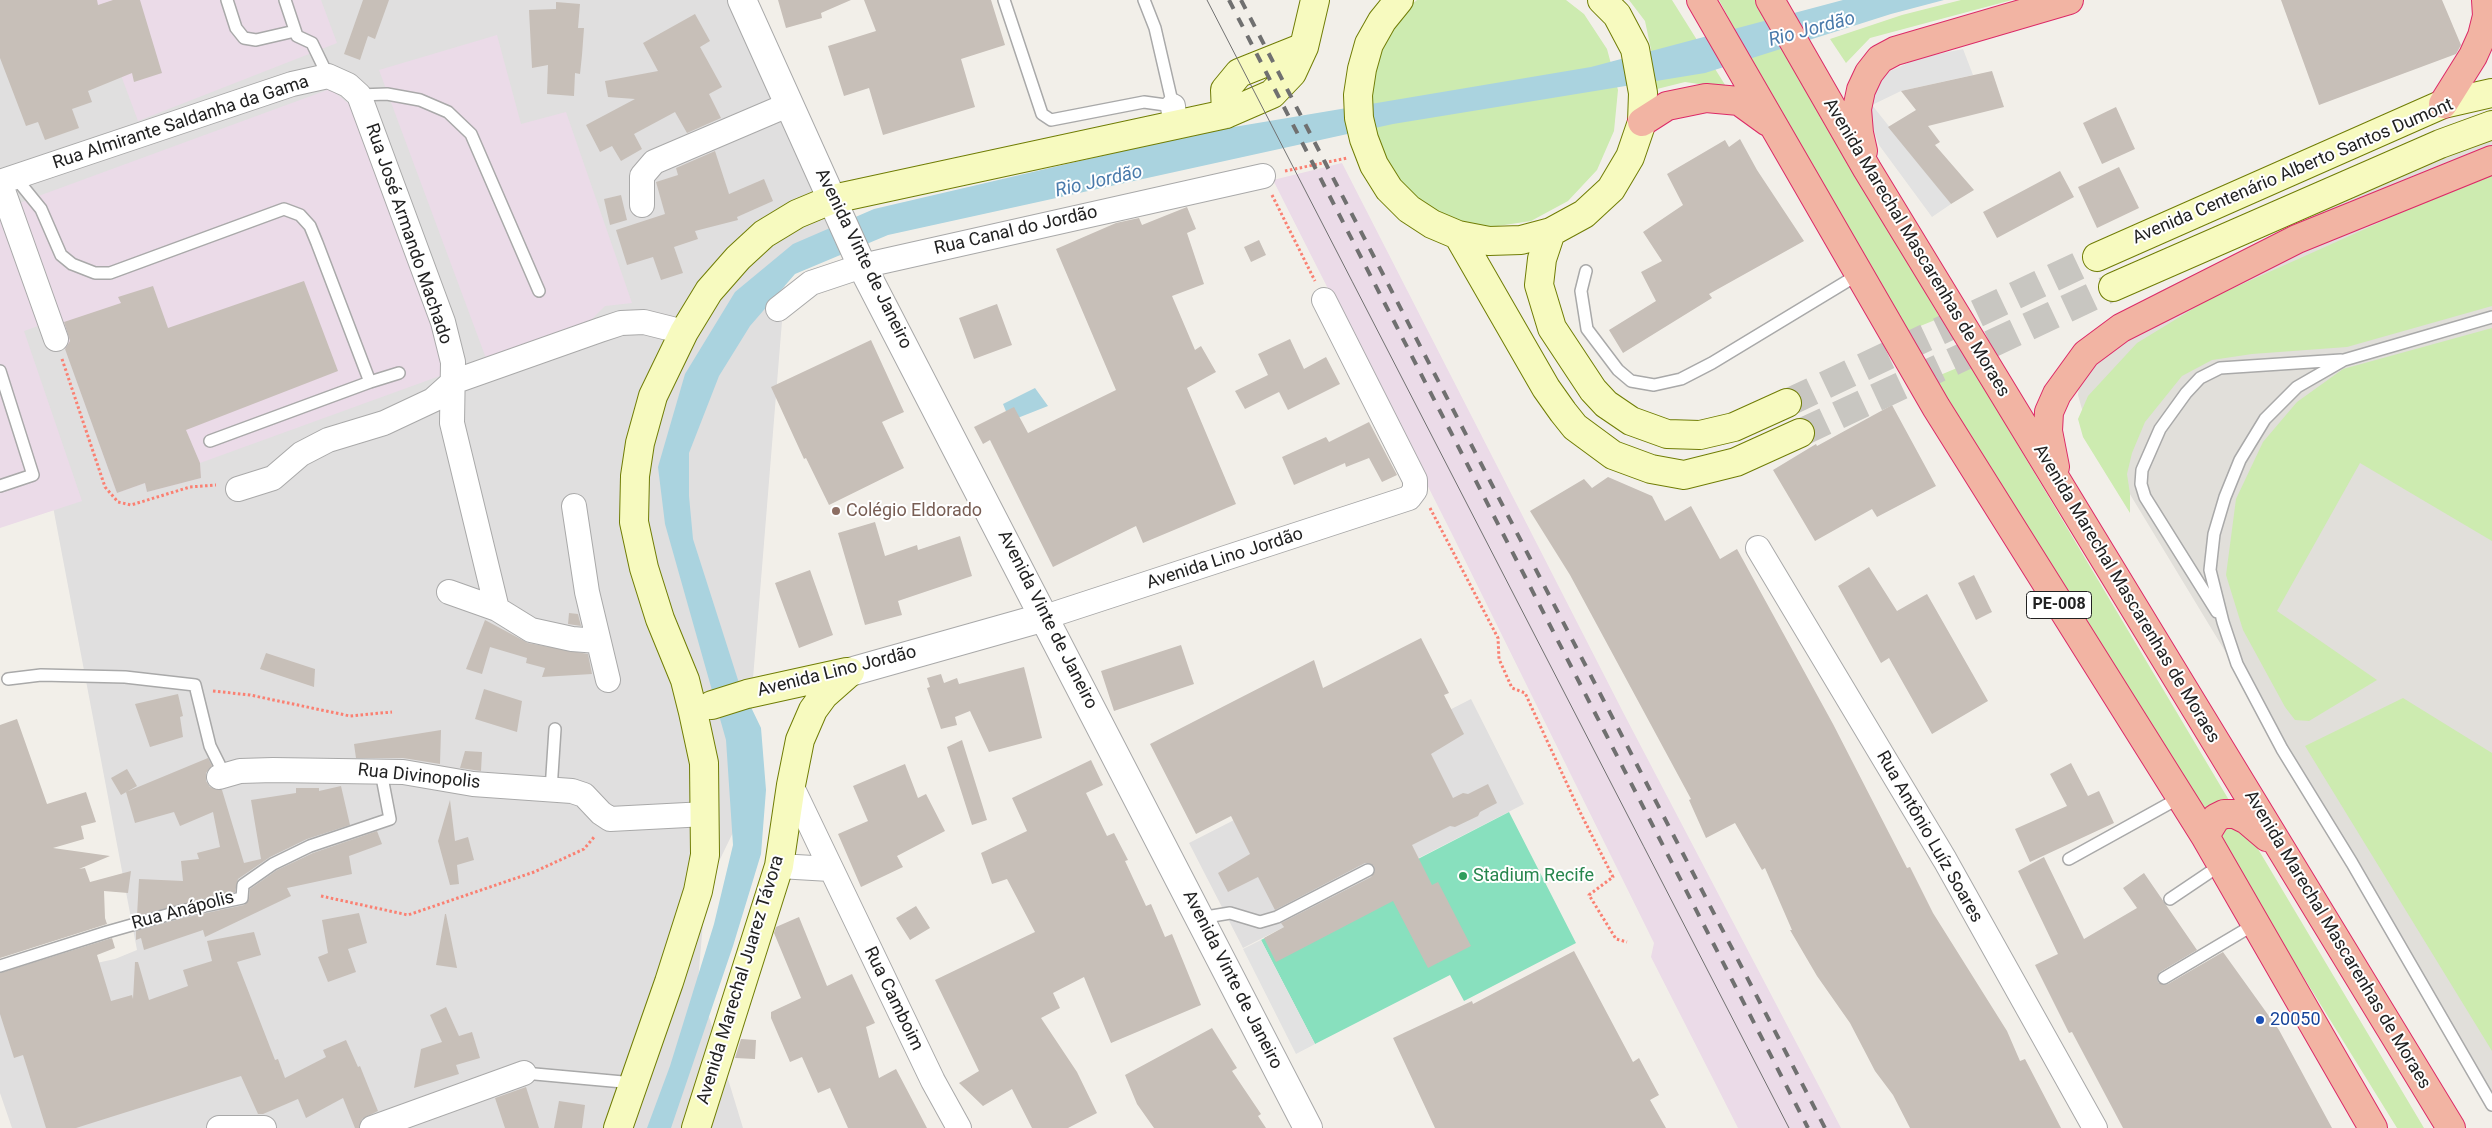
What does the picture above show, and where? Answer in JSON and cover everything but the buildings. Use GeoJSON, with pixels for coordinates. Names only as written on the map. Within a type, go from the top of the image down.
{"type":"FeatureCollection","features":[{"type":"Feature","properties":{"kind":"highway"},"geometry":{"type":"LineString","coordinates":[[1867,169],[1859,133],[1858,109],[1861,90],[1869,73],[1880,60],[1895,51],[2069,0]]}},
{"type":"Feature","properties":{"kind":"highway"},"geometry":{"type":"LineString","coordinates":[[2443,104],[2479,43],[2487,16],[2486,0]]}},
{"type":"Feature","properties":{"kind":"highway","name":"Avenida Marechal Mascarenhas de Moraes"},"geometry":{"type":"LineString","coordinates":[[1772,3],[1867,169],[2451,1128]]}},
{"type":"Feature","properties":{"kind":"highway","name":"PE-008"},"geometry":{"type":"LineString","coordinates":[[1707,10],[1773,127],[1976,473],[2222,864],[2373,1128]]}},
{"type":"Feature","properties":{"kind":"highway"},"geometry":{"type":"LineString","coordinates":[[1642,122],[1667,106],[1706,98],[1739,102],[1773,127]]}},
{"type":"Feature","properties":{"kind":"highway"},"geometry":{"type":"LineString","coordinates":[[2060,486],[2049,439],[2049,412],[2057,394],[2086,354],[2121,328],[2297,239],[2492,160]]}},
{"type":"Feature","properties":{"kind":"highway"},"geometry":{"type":"LineString","coordinates":[[2205,836],[2216,818],[2224,814],[2235,814],[2247,820],[2263,833],[2284,854]]}},
{"type":"Feature","properties":{"kind":"main road"},"geometry":{"type":"LineString","coordinates":[[618,1128],[635,1083],[698,890],[705,855],[706,814],[703,709],[685,680],[660,619],[644,568],[634,522],[640,443],[654,396],[684,332],[709,291],[738,258],[764,234],[797,214],[834,201],[1174,115],[1226,114],[1272,94],[1292,73],[1304,47],[1314,0]]}},
{"type":"Feature","properties":{"kind":"main road"},"geometry":{"type":"LineString","coordinates":[[1399,0],[1382,21],[1370,44],[1362,69],[1358,95],[1359,118],[1367,146],[1389,189],[1409,209],[1432,224],[1458,235],[1497,241],[1521,240],[1551,232],[1584,214],[1611,189],[1630,157],[1642,122],[1644,93],[1635,50],[1617,15],[1602,0]]}},
{"type":"Feature","properties":{"kind":"main road","name":"Avenida Centenário Alberto Santos Dumont"},"geometry":{"type":"LineString","coordinates":[[2097,257],[2443,104],[2492,93]]}},
{"type":"Feature","properties":{"kind":"main road","name":"Avenida Centenário Alberto Santos Dumont"},"geometry":{"type":"LineString","coordinates":[[2113,287],[2440,144],[2492,126]]}},
{"type":"Feature","properties":{"kind":"main road"},"geometry":{"type":"LineString","coordinates":[[1551,232],[1542,259],[1539,285],[1552,328],[1593,390],[1606,404],[1631,421],[1667,434],[1700,435],[1734,428],[1787,403]]}},
{"type":"Feature","properties":{"kind":"main road"},"geometry":{"type":"LineString","coordinates":[[1458,235],[1546,388],[1563,412],[1575,427],[1593,442],[1614,455],[1651,469],[1684,475],[1736,462],[1800,433]]}},
{"type":"Feature","properties":{"kind":"main road","name":"Avenida Lino Jordão"},"geometry":{"type":"LineString","coordinates":[[703,709],[747,694],[850,672]]}},
{"type":"Feature","properties":{"kind":"main road","name":"Avenida Marechal Juarez Távora"},"geometry":{"type":"LineString","coordinates":[[696,1128],[779,866],[800,740],[813,710],[824,695],[850,672]]}},
{"type":"Feature","properties":{"kind":"street","name":"Avenida Vinte de Janeiro"},"geometry":{"type":"LineString","coordinates":[[742,0],[861,262],[1308,1128]]}},
{"type":"Feature","properties":{"kind":"street","name":"Rua Almirante Saldanha da Gama"},"geometry":{"type":"LineString","coordinates":[[5,180],[292,84],[328,76],[348,85],[359,95]]}},
{"type":"Feature","properties":{"kind":"street","name":"Rua José Armando Machado"},"geometry":{"type":"LineString","coordinates":[[359,95],[443,322],[453,362],[452,423],[497,609]]}},
{"type":"Feature","properties":{"kind":"street"},"geometry":{"type":"LineString","coordinates":[[642,205],[642,176],[654,162],[790,104]]}},
{"type":"Feature","properties":{"kind":"street","name":"Rua Canal do Jordão"},"geometry":{"type":"LineString","coordinates":[[778,309],[811,283],[861,262],[1263,176]]}},
{"type":"Feature","properties":{"kind":"street"},"geometry":{"type":"LineString","coordinates":[[5,180],[56,339]]}},
{"type":"Feature","properties":{"kind":"street"},"geometry":{"type":"LineString","coordinates":[[1324,300],[1400,446],[1415,480],[1415,490]]}},
{"type":"Feature","properties":{"kind":"street"},"geometry":{"type":"LineString","coordinates":[[238,489],[273,478],[301,454],[328,440],[384,423],[433,400],[453,382],[621,323],[644,322],[684,332]]}},
{"type":"Feature","properties":{"kind":"street","name":"Avenida Lino Jordão"},"geometry":{"type":"LineString","coordinates":[[850,672],[1045,617],[1373,512],[1408,498],[1415,490]]}},
{"type":"Feature","properties":{"kind":"street"},"geometry":{"type":"LineString","coordinates":[[574,506],[587,592],[608,680]]}},
{"type":"Feature","properties":{"kind":"street","name":"Rua Antônio Luíz Soares"},"geometry":{"type":"LineString","coordinates":[[1758,548],[1944,860],[2095,1128]]}},
{"type":"Feature","properties":{"kind":"street"},"geometry":{"type":"LineString","coordinates":[[449,592],[497,609],[531,630],[565,638],[598,641]]}},
{"type":"Feature","properties":{"kind":"street","name":"Rua Divinopolis"},"geometry":{"type":"LineString","coordinates":[[230,774],[353,770],[403,772],[472,784],[572,791],[584,795],[601,814],[610,819]]}},
{"type":"Feature","properties":{"kind":"street","name":"Rua Camboim"},"geometry":{"type":"LineString","coordinates":[[791,785],[830,869],[958,1128]]}},
{"type":"Feature","properties":{"kind":"street"},"geometry":{"type":"LineString","coordinates":[[610,819],[706,814]]}},
{"type":"Feature","properties":{"kind":"street"},"geometry":{"type":"LineString","coordinates":[[779,866],[830,869]]}},
{"type":"Feature","properties":{"kind":"street"},"geometry":{"type":"LineString","coordinates":[[372,1128],[524,1073]]}},
{"type":"Feature","properties":{"kind":"street"},"geometry":{"type":"LineString","coordinates":[[219,1128],[264,1128]]}},
{"type":"Feature","properties":{"kind":"lane"},"geometry":{"type":"LineString","coordinates":[[227,0],[236,28],[244,38],[256,40],[295,31]]}},
{"type":"Feature","properties":{"kind":"lane"},"geometry":{"type":"LineString","coordinates":[[285,0],[295,31],[302,40],[312,43],[328,76]]}},
{"type":"Feature","properties":{"kind":"lane"},"geometry":{"type":"LineString","coordinates":[[1004,0],[1039,108],[1047,119],[1144,102],[1174,115]]}},
{"type":"Feature","properties":{"kind":"lane"},"geometry":{"type":"LineString","coordinates":[[1144,0],[1155,28],[1174,115]]}},
{"type":"Feature","properties":{"kind":"lane"},"geometry":{"type":"LineString","coordinates":[[359,95],[388,94],[420,100],[448,112],[471,134],[540,291]]}},
{"type":"Feature","properties":{"kind":"lane"},"geometry":{"type":"LineString","coordinates":[[5,180],[41,209],[61,255],[72,264],[96,273],[110,273],[284,209],[300,215],[310,226],[370,382]]}},
{"type":"Feature","properties":{"kind":"lane"},"geometry":{"type":"LineString","coordinates":[[1586,271],[1581,291],[1587,329],[1618,370],[1631,381],[1654,385],[1681,379],[1712,363],[1859,274]]}},
{"type":"Feature","properties":{"kind":"lane"},"geometry":{"type":"LineString","coordinates":[[2223,622],[2145,497],[2141,484],[2142,470],[2157,437],[2186,393],[2200,378],[2220,368],[2344,360],[2492,317]]}},
{"type":"Feature","properties":{"kind":"lane"},"geometry":{"type":"LineString","coordinates":[[2344,360],[2297,387],[2265,419],[2240,460],[2225,496],[2216,525],[2210,570],[2223,622],[2237,664],[2282,749],[2352,864],[2492,1105]]}},
{"type":"Feature","properties":{"kind":"lane"},"geometry":{"type":"LineString","coordinates":[[0,371],[33,475],[0,486]]}},
{"type":"Feature","properties":{"kind":"lane"},"geometry":{"type":"LineString","coordinates":[[210,441],[399,373]]}},
{"type":"Feature","properties":{"kind":"lane"},"geometry":{"type":"LineString","coordinates":[[8,679],[41,675],[125,677],[195,685],[210,746],[222,770],[230,774]]}},
{"type":"Feature","properties":{"kind":"lane"},"geometry":{"type":"LineString","coordinates":[[550,790],[555,729]]}},
{"type":"Feature","properties":{"kind":"lane","name":"Rua Anápolis"},"geometry":{"type":"LineString","coordinates":[[0,966],[181,911],[242,898],[243,885],[273,864],[310,846],[390,819],[381,772]]}},
{"type":"Feature","properties":{"kind":"lane"},"geometry":{"type":"LineString","coordinates":[[2069,859],[2181,798]]}},
{"type":"Feature","properties":{"kind":"lane"},"geometry":{"type":"LineString","coordinates":[[2170,899],[2222,864]]}},
{"type":"Feature","properties":{"kind":"lane"},"geometry":{"type":"LineString","coordinates":[[1200,918],[1230,913],[1260,922],[1276,917],[1368,870]]}},
{"type":"Feature","properties":{"kind":"lane"},"geometry":{"type":"LineString","coordinates":[[2164,978],[2255,924]]}},
{"type":"Feature","properties":{"kind":"lane"},"geometry":{"type":"LineString","coordinates":[[524,1073],[635,1083]]}},
{"type":"Feature","properties":{"kind":"path"},"geometry":{"type":"LineString","coordinates":[[1324,300],[1263,176],[1367,146]]}},
{"type":"Feature","properties":{"kind":"path"},"geometry":{"type":"LineString","coordinates":[[56,339],[105,487],[118,502],[131,504],[190,487],[217,485],[238,489]]}},
{"type":"Feature","properties":{"kind":"path"},"geometry":{"type":"LineString","coordinates":[[1415,490],[1425,500],[1437,518],[1498,638],[1498,659],[1512,688],[1525,693],[1580,812],[1613,877],[1589,895],[1616,939],[1627,942]]}},
{"type":"Feature","properties":{"kind":"path"},"geometry":{"type":"LineString","coordinates":[[197,689],[250,695],[350,716],[392,712]]}},
{"type":"Feature","properties":{"kind":"path"},"geometry":{"type":"LineString","coordinates":[[321,896],[408,916],[534,872],[584,848],[610,819]]}},
{"type":"Feature","properties":{"kind":"shaded area"},"geometry":{"type":"Polygon","coordinates":[[[0,0],[732,0],[848,243],[786,272],[742,814],[706,888],[698,981],[743,1128],[12,1128],[0,1093],[0,984],[115,959],[137,950],[0,227],[0,0]]]}},
{"type":"Feature","properties":{"kind":"shaded area"},"geometry":{"type":"Polygon","coordinates":[[[93,0],[321,0],[337,43],[138,121],[93,0]]]}},
{"type":"Feature","properties":{"kind":"shaded area"},"geometry":{"type":"Polygon","coordinates":[[[497,35],[521,124],[566,112],[632,303],[605,306],[582,329],[487,361],[379,70],[497,35]]]}},
{"type":"Feature","properties":{"kind":"shaded area"},"geometry":{"type":"Polygon","coordinates":[[[1963,49],[1973,75],[1901,91],[1872,105],[1951,204],[1932,217],[1879,145],[1866,109],[1877,77],[1919,58],[1963,49]]]}},
{"type":"Feature","properties":{"kind":"shaded area"},"geometry":{"type":"Polygon","coordinates":[[[330,89],[361,113],[448,373],[200,463],[201,478],[147,492],[145,483],[117,493],[14,205],[330,89]]]}},
{"type":"Feature","properties":{"kind":"shaded area"},"geometry":{"type":"Polygon","coordinates":[[[2492,135],[2492,1098],[2085,420],[2078,395],[2082,365],[2111,328],[2158,292],[2331,207],[2492,135]]]}},
{"type":"Feature","properties":{"kind":"shaded area"},"geometry":{"type":"Polygon","coordinates":[[[1342,163],[1624,714],[1841,1128],[1738,1128],[1651,957],[1654,943],[1451,532],[1273,180],[1342,163]]]}},
{"type":"Feature","properties":{"kind":"shaded area"},"geometry":{"type":"Polygon","coordinates":[[[0,206],[41,325],[24,331],[82,501],[0,528],[0,206]]]}},
{"type":"Feature","properties":{"kind":"shaded area"},"geometry":{"type":"Polygon","coordinates":[[[1471,699],[1524,804],[1243,948],[1189,843],[1471,699]]]}},
{"type":"Feature","properties":{"kind":"shaded area"},"geometry":{"type":"Polygon","coordinates":[[[1261,940],[1315,1044],[1296,1054],[1243,949],[1261,940]]]}},
{"type":"Feature","properties":{"kind":"green space"},"geometry":{"type":"Polygon","coordinates":[[[1417,0],[1566,0],[1584,14],[1607,49],[1618,90],[1614,131],[1597,170],[1568,201],[1531,221],[1491,227],[1450,221],[1414,201],[1369,134],[1374,52],[1396,17],[1417,0]]]}},
{"type":"Feature","properties":{"kind":"green space"},"geometry":{"type":"Polygon","coordinates":[[[1629,0],[1672,0],[1727,88],[1685,82],[1653,90],[1653,59],[1645,21],[1629,0]]]}},
{"type":"Feature","properties":{"kind":"green space"},"geometry":{"type":"Polygon","coordinates":[[[1719,0],[1758,0],[1940,318],[1903,333],[1813,166],[1772,99],[1719,0]]]}},
{"type":"Feature","properties":{"kind":"green space"},"geometry":{"type":"Polygon","coordinates":[[[1961,0],[2012,0],[1870,38],[1846,63],[1830,39],[1902,15],[1961,0]]]}},
{"type":"Feature","properties":{"kind":"green space"},"geometry":{"type":"Polygon","coordinates":[[[2492,172],[2492,306],[2347,347],[2252,354],[2212,360],[2182,376],[2145,422],[2132,453],[2127,474],[2130,513],[2083,437],[2078,419],[2088,396],[2137,343],[2209,299],[2492,172]]]}},
{"type":"Feature","properties":{"kind":"green space"},"geometry":{"type":"Polygon","coordinates":[[[2492,328],[2492,541],[2360,463],[2277,611],[2377,680],[2309,721],[2295,720],[2285,707],[2243,630],[2226,575],[2236,499],[2263,442],[2297,402],[2343,369],[2492,328]]]}},
{"type":"Feature","properties":{"kind":"green space"},"geometry":{"type":"Polygon","coordinates":[[[1969,363],[2424,1128],[2397,1128],[1933,378],[1969,363]]]}},
{"type":"Feature","properties":{"kind":"green space"},"geometry":{"type":"Polygon","coordinates":[[[2403,698],[2492,753],[2492,1051],[2305,746],[2403,698]]]}},
{"type":"Feature","properties":{"kind":"green space","name":"Stadium Recife"},"geometry":{"type":"Polygon","coordinates":[[[1509,812],[1576,943],[1464,1001],[1450,975],[1315,1044],[1261,940],[1509,812]]]}},
{"type":"Feature","properties":{"kind":"water","name":"Rio Jordão"},"geometry":{"type":"Polygon","coordinates":[[[1843,0],[1944,0],[1891,14],[1705,73],[1393,124],[888,235],[795,274],[750,326],[719,376],[689,453],[689,496],[693,539],[738,680],[761,728],[766,790],[761,854],[733,946],[671,1128],[647,1128],[670,1066],[714,924],[733,845],[726,740],[665,524],[658,467],[685,374],[735,292],[793,244],[874,209],[1204,132],[1591,67],[1843,0]]]}},
{"type":"Feature","properties":{"kind":"water"},"geometry":{"type":"Polygon","coordinates":[[[1035,388],[1048,406],[1010,421],[1003,404],[1035,388]]]}},
{"type":"Feature","properties":{"kind":"tunnel"},"geometry":{"type":"LineString","coordinates":[[1787,403],[2097,257]]}},
{"type":"Feature","properties":{"kind":"tunnel"},"geometry":{"type":"LineString","coordinates":[[1800,433],[2113,287]]}},
{"type":"Feature","properties":{"kind":"tram line"},"geometry":{"type":"LineString","coordinates":[[1207,0],[1789,1128]]}},
{"type":"Feature","properties":{"kind":"railway"},"geometry":{"type":"LineString","coordinates":[[1229,0],[1808,1128]]}},
{"type":"Feature","properties":{"kind":"railway"},"geometry":{"type":"LineString","coordinates":[[1241,0],[1825,1128]]}},
{"type":"Feature","properties":{"kind":"place","name":"Colégio Eldorado"},"geometry":{"type":"Point","coordinates":[836,511]}},
{"type":"Feature","properties":{"kind":"place","name":"Stadium Recife"},"geometry":{"type":"Point","coordinates":[1463,876]}},
{"type":"Feature","properties":{"kind":"place","name":"20050"},"geometry":{"type":"Point","coordinates":[2260,1020]}}]}
